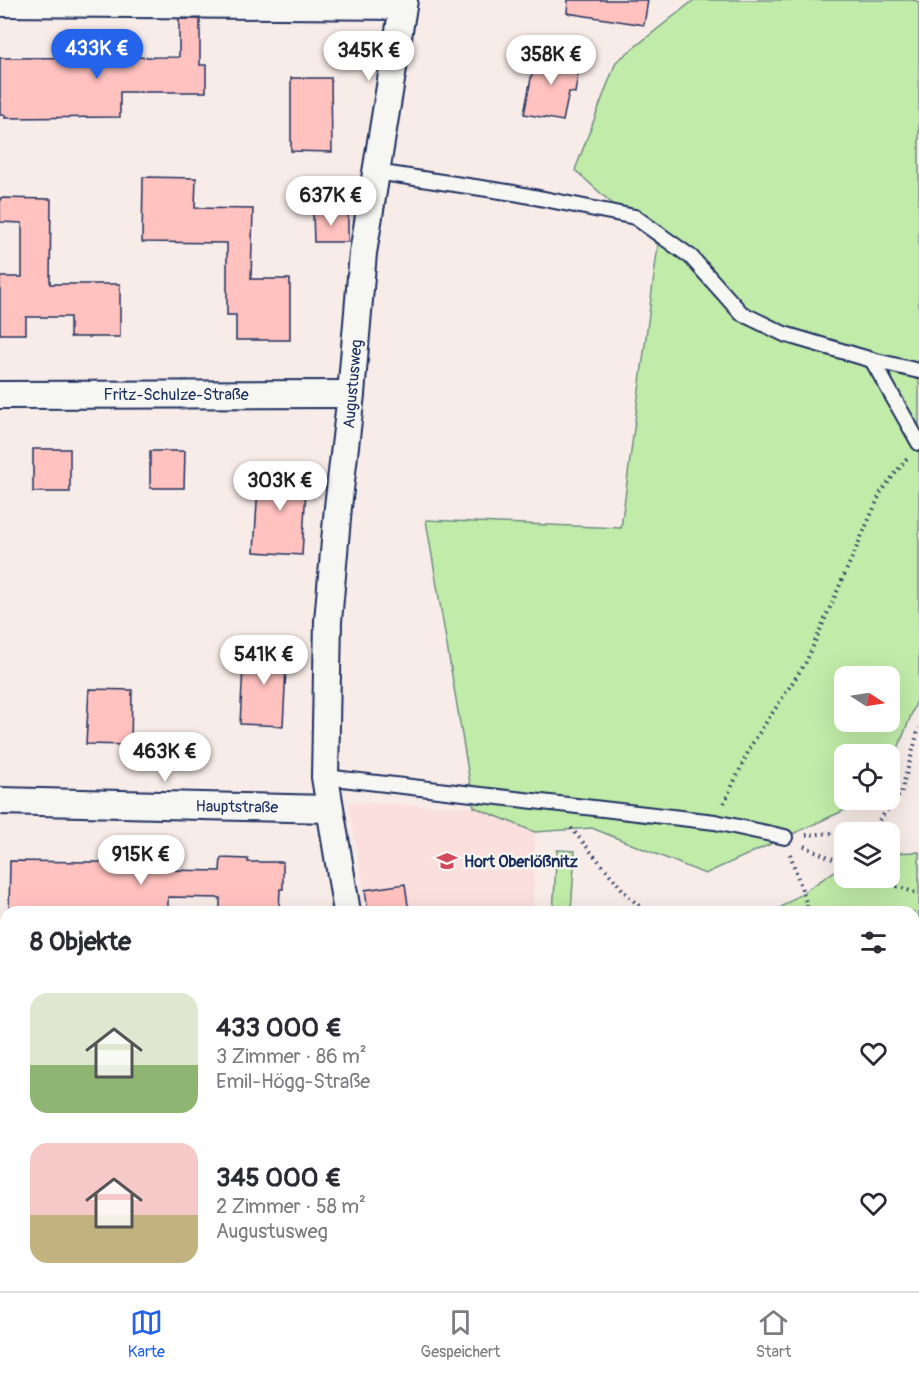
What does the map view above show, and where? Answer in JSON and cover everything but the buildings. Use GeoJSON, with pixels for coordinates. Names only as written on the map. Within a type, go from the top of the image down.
{"type":"FeatureCollection","features":[{"type":"Feature","properties":{"kind":"street"},"geometry":{"type":"LineString","coordinates":[[0,3],[404,3]]}},
{"type":"Feature","properties":{"kind":"street","name":"Augustusweg"},"geometry":{"type":"LineString","coordinates":[[346,906],[325,777],[328,621],[363,253],[404,3]]}},
{"type":"Feature","properties":{"kind":"street","name":"Fritz-Schulze-Straße"},"geometry":{"type":"LineString","coordinates":[[0,395],[351,394]]}},
{"type":"Feature","properties":{"kind":"street","name":"Hauptstraße"},"geometry":{"type":"LineString","coordinates":[[0,801],[329,808]]}},
{"type":"Feature","properties":{"kind":"lane"},"geometry":{"type":"LineString","coordinates":[[376,172],[514,193],[635,217],[691,257],[741,313],[784,334],[872,360],[919,371]]}},
{"type":"Feature","properties":{"kind":"lane"},"geometry":{"type":"LineString","coordinates":[[872,360],[919,442]]}},
{"type":"Feature","properties":{"kind":"lane"},"geometry":{"type":"LineString","coordinates":[[325,777],[715,822],[784,837]]}},
{"type":"Feature","properties":{"kind":"path"},"geometry":{"type":"LineString","coordinates":[[715,822],[752,744],[806,662],[881,492],[919,442]]}},
{"type":"Feature","properties":{"kind":"path"},"geometry":{"type":"LineString","coordinates":[[878,822],[901,793],[919,728]]}},
{"type":"Feature","properties":{"kind":"path"},"geometry":{"type":"LineString","coordinates":[[549,802],[628,896],[639,906]]}},
{"type":"Feature","properties":{"kind":"path"},"geometry":{"type":"LineString","coordinates":[[784,837],[834,834]]}},
{"type":"Feature","properties":{"kind":"path"},"geometry":{"type":"LineString","coordinates":[[784,837],[834,860]]}},
{"type":"Feature","properties":{"kind":"path"},"geometry":{"type":"LineString","coordinates":[[784,837],[807,906]]}},
{"type":"Feature","properties":{"kind":"path"},"geometry":{"type":"LineString","coordinates":[[900,886],[919,894]]}},
{"type":"Feature","properties":{"kind":"shaded area","name":"Hort Oberlößnitz"},"geometry":{"type":"Polygon","coordinates":[[[348,803],[474,807],[535,832],[533,906],[367,906],[348,803]]]}},
{"type":"Feature","properties":{"kind":"green space"},"geometry":{"type":"Polygon","coordinates":[[[694,0],[913,0],[919,2],[919,695],[900,744],[834,744],[834,810],[845,810],[705,874],[592,828],[535,832],[474,807],[426,520],[621,528],[658,245],[575,170],[616,62],[694,0]]]}},
{"type":"Feature","properties":{"kind":"green space"},"geometry":{"type":"Polygon","coordinates":[[[557,850],[575,851],[571,906],[553,906],[557,850]]]}},
{"type":"Feature","properties":{"kind":"green space"},"geometry":{"type":"Polygon","coordinates":[[[919,852],[919,906],[783,906],[834,872],[834,888],[900,888],[900,853],[919,852]]]}},
{"type":"Feature","properties":{"kind":"place","name":"Hort Oberlößnitz"},"geometry":{"type":"Point","coordinates":[447,861]}}]}
